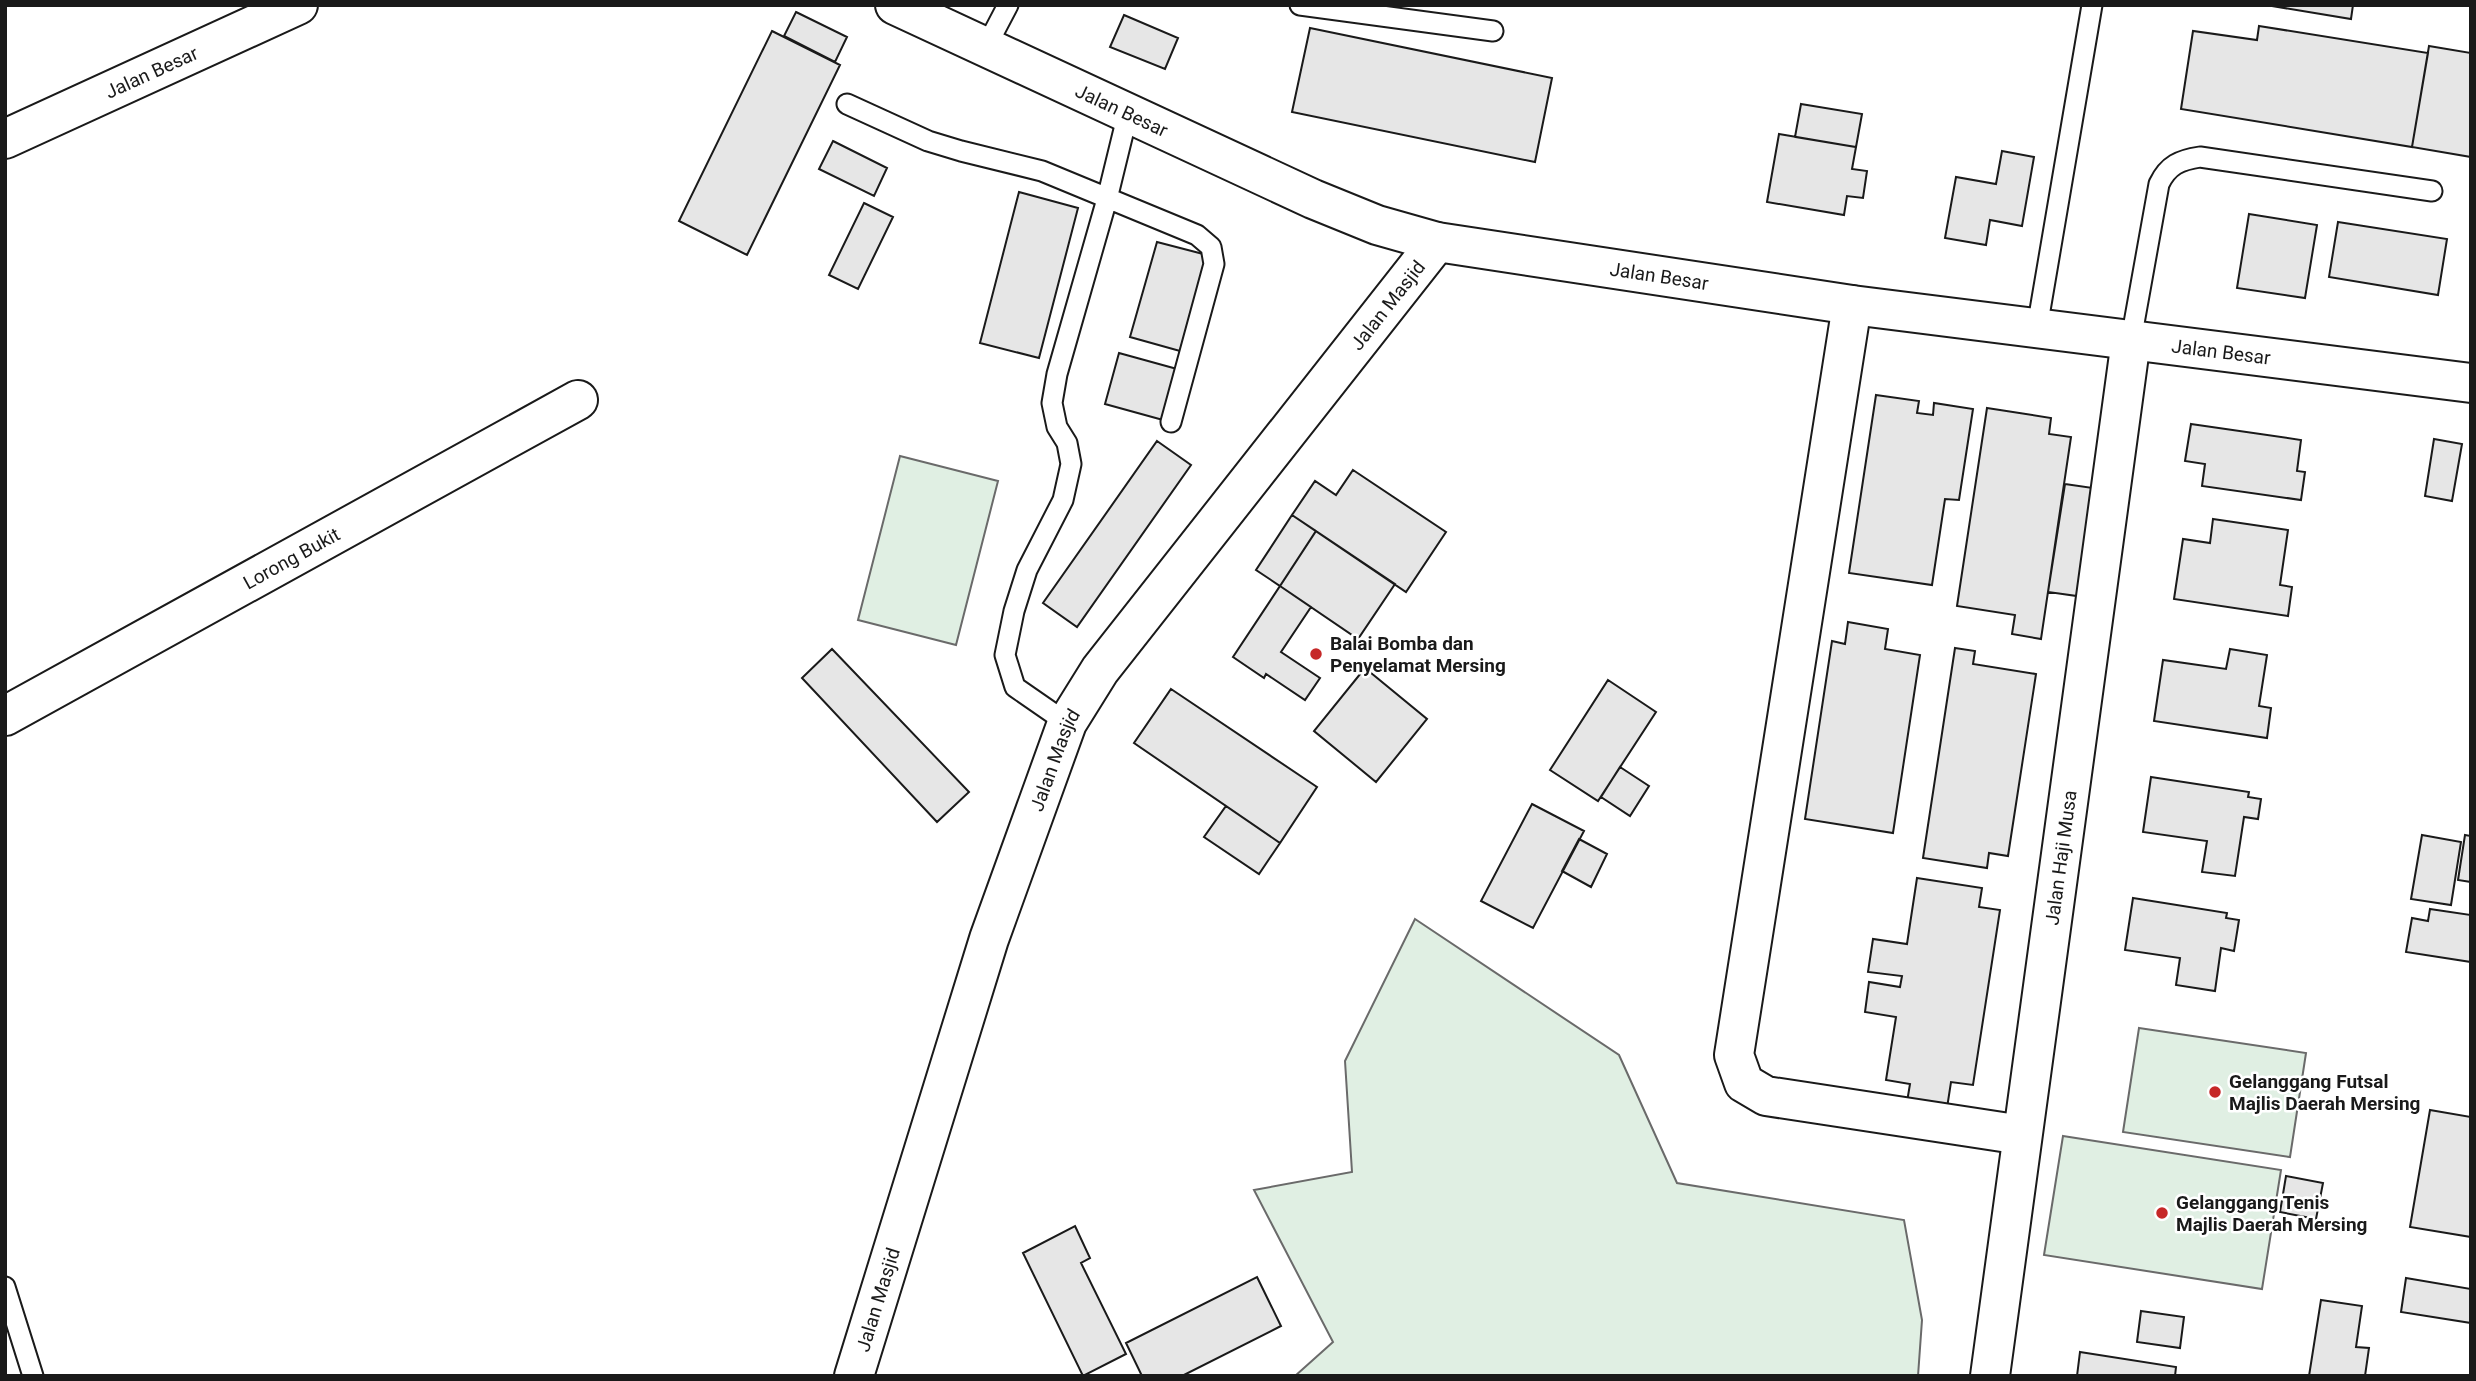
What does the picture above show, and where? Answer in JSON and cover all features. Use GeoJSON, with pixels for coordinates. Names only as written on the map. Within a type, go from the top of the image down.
{"type":"FeatureCollection","features":[{"type":"Feature","properties":{"kind":"street","name":"Jalan Besar"},"geometry":{"type":"LineString","coordinates":[[5,139],[298,5]]}},
{"type":"Feature","properties":{"kind":"street","name":"Jalan Besar"},"geometry":{"type":"LineString","coordinates":[[895,5],[1313,199],[1377,225],[1437,242],[1852,305],[2471,383]]}},
{"type":"Feature","properties":{"kind":"street","name":"Jalan Masjid"},"geometry":{"type":"LineString","coordinates":[[854,1376],[989,939],[1067,723],[1100,670],[1437,242]]}},
{"type":"Feature","properties":{"kind":"street"},"geometry":{"type":"LineString","coordinates":[[1852,305],[1734,1055],[1744,1083],[1766,1096],[2022,1135]]}},
{"type":"Feature","properties":{"kind":"street","name":"Jalan Haji Musa"},"geometry":{"type":"LineString","coordinates":[[1990,1376],[2131,340]]}},
{"type":"Feature","properties":{"kind":"street","name":"Lorong Bukit"},"geometry":{"type":"LineString","coordinates":[[5,716],[578,400]]}},
{"type":"Feature","properties":{"kind":"lane"},"geometry":{"type":"LineString","coordinates":[[985,47],[1009,5]]}},
{"type":"Feature","properties":{"kind":"lane"},"geometry":{"type":"LineString","coordinates":[[1300,5],[1493,31]]}},
{"type":"Feature","properties":{"kind":"lane"},"geometry":{"type":"LineString","coordinates":[[2037,328],[2092,5]]}},
{"type":"Feature","properties":{"kind":"lane"},"geometry":{"type":"LineString","coordinates":[[847,104],[928,141],[961,152],[1042,171],[1197,235],[1210,247],[1214,264],[1171,422]]}},
{"type":"Feature","properties":{"kind":"lane"},"geometry":{"type":"LineString","coordinates":[[1067,723],[1015,688],[1005,655],[1014,611],[1027,570],[1063,500],[1071,464],[1067,443],[1057,427],[1052,403],[1057,374],[1128,113]]}},
{"type":"Feature","properties":{"kind":"lane"},"geometry":{"type":"LineString","coordinates":[[2131,340],[2160,184],[2166,170],[2182,160],[2200,157],[2432,191]]}},
{"type":"Feature","properties":{"kind":"lane"},"geometry":{"type":"LineString","coordinates":[[5,1287],[33,1376]]}},
{"type":"Feature","properties":{"kind":"green space"},"geometry":{"type":"Polygon","coordinates":[[[900,456],[998,481],[956,645],[858,620],[900,456]]]}},
{"type":"Feature","properties":{"kind":"green space"},"geometry":{"type":"Polygon","coordinates":[[[1415,919],[1619,1055],[1677,1183],[1904,1220],[1922,1320],[1918,1376],[1295,1376],[1333,1342],[1254,1190],[1352,1172],[1345,1061],[1415,919]]]}},
{"type":"Feature","properties":{"kind":"green space","name":"Gelanggang Futsal Majlis Daerah Mersing"},"geometry":{"type":"Polygon","coordinates":[[[2139,1028],[2306,1053],[2290,1157],[2123,1132],[2139,1028]]]}},
{"type":"Feature","properties":{"kind":"green space","name":"Gelanggang Tenis Majlis Daerah Mersing"},"geometry":{"type":"Polygon","coordinates":[[[2063,1136],[2281,1170],[2262,1289],[2044,1255],[2063,1136]]]}},
{"type":"Feature","properties":{"kind":"building"},"geometry":{"type":"Polygon","coordinates":[[[2266,5],[2353,5],[2351,19],[2266,5]]]}},
{"type":"Feature","properties":{"kind":"building"},"geometry":{"type":"Polygon","coordinates":[[[796,12],[847,37],[835,62],[784,36],[796,12]]]}},
{"type":"Feature","properties":{"kind":"building"},"geometry":{"type":"Polygon","coordinates":[[[1124,15],[1178,38],[1165,69],[1110,47],[1124,15]]]}},
{"type":"Feature","properties":{"kind":"building"},"geometry":{"type":"Polygon","coordinates":[[[2259,26],[2428,53],[2412,147],[2181,109],[2193,31],[2257,40],[2259,26]]]}},
{"type":"Feature","properties":{"kind":"building"},"geometry":{"type":"Polygon","coordinates":[[[1310,28],[1552,78],[1535,162],[1292,112],[1310,28]]]}},
{"type":"Feature","properties":{"kind":"building"},"geometry":{"type":"Polygon","coordinates":[[[772,31],[840,65],[747,255],[679,221],[772,31]]]}},
{"type":"Feature","properties":{"kind":"building"},"geometry":{"type":"Polygon","coordinates":[[[2429,46],[2471,53],[2471,157],[2412,147],[2429,46]]]}},
{"type":"Feature","properties":{"kind":"building"},"geometry":{"type":"Polygon","coordinates":[[[1801,104],[1862,114],[1856,147],[1795,137],[1801,104]]]}},
{"type":"Feature","properties":{"kind":"building"},"geometry":{"type":"Polygon","coordinates":[[[1779,134],[1856,147],[1852,169],[1867,171],[1863,198],[1847,196],[1844,215],[1767,202],[1779,134]]]}},
{"type":"Feature","properties":{"kind":"building"},"geometry":{"type":"Polygon","coordinates":[[[833,141],[887,168],[874,196],[819,169],[833,141]]]}},
{"type":"Feature","properties":{"kind":"building"},"geometry":{"type":"Polygon","coordinates":[[[2002,151],[2034,157],[2022,226],[1990,220],[1986,245],[1945,238],[1956,177],[1996,184],[2002,151]]]}},
{"type":"Feature","properties":{"kind":"building"},"geometry":{"type":"Polygon","coordinates":[[[1019,192],[1078,208],[1039,358],[980,343],[1019,192]]]}},
{"type":"Feature","properties":{"kind":"building"},"geometry":{"type":"Polygon","coordinates":[[[864,203],[893,217],[858,289],[829,275],[864,203]]]}},
{"type":"Feature","properties":{"kind":"building"},"geometry":{"type":"Polygon","coordinates":[[[2249,214],[2317,225],[2305,298],[2237,288],[2249,214]]]}},
{"type":"Feature","properties":{"kind":"building"},"geometry":{"type":"Polygon","coordinates":[[[2338,222],[2447,239],[2438,295],[2329,277],[2338,222]]]}},
{"type":"Feature","properties":{"kind":"building"},"geometry":{"type":"Polygon","coordinates":[[[1157,242],[1207,255],[1180,351],[1130,337],[1157,242]]]}},
{"type":"Feature","properties":{"kind":"building"},"geometry":{"type":"Polygon","coordinates":[[[1119,353],[1177,369],[1163,420],[1105,404],[1119,353]]]}},
{"type":"Feature","properties":{"kind":"building"},"geometry":{"type":"Polygon","coordinates":[[[1876,395],[1919,401],[1917,413],[1933,415],[1934,403],[1973,409],[1959,500],[1945,499],[1932,585],[1849,573],[1876,395]]]}},
{"type":"Feature","properties":{"kind":"building"},"geometry":{"type":"Polygon","coordinates":[[[1987,408],[2051,418],[2049,434],[2071,437],[2041,639],[2012,634],[2015,615],[1957,606],[1987,408]]]}},
{"type":"Feature","properties":{"kind":"building"},"geometry":{"type":"Polygon","coordinates":[[[2191,424],[2301,440],[2297,471],[2305,472],[2301,500],[2202,486],[2205,464],[2185,461],[2191,424]]]}},
{"type":"Feature","properties":{"kind":"building"},"geometry":{"type":"Polygon","coordinates":[[[2434,439],[2462,444],[2452,501],[2425,496],[2434,439]]]}},
{"type":"Feature","properties":{"kind":"building"},"geometry":{"type":"Polygon","coordinates":[[[1157,441],[1191,465],[1077,627],[1043,603],[1157,441]]]}},
{"type":"Feature","properties":{"kind":"building"},"geometry":{"type":"Polygon","coordinates":[[[1353,470],[1446,532],[1406,592],[1292,515],[1315,481],[1336,495],[1353,470]]]}},
{"type":"Feature","properties":{"kind":"building"},"geometry":{"type":"Polygon","coordinates":[[[2065,484],[2093,488],[2077,596],[2048,592],[2065,484]]]}},
{"type":"Feature","properties":{"kind":"building"},"geometry":{"type":"Polygon","coordinates":[[[1292,515],[1316,531],[1280,586],[1256,570],[1292,515]]]}},
{"type":"Feature","properties":{"kind":"building"},"geometry":{"type":"Polygon","coordinates":[[[2213,519],[2288,530],[2280,585],[2292,587],[2288,616],[2174,599],[2183,539],[2210,543],[2213,519]]]}},
{"type":"Feature","properties":{"kind":"building"},"geometry":{"type":"Polygon","coordinates":[[[1316,531],[1395,584],[1358,639],[1280,586],[1316,531]]]}},
{"type":"Feature","properties":{"kind":"building"},"geometry":{"type":"Polygon","coordinates":[[[1280,586],[1311,607],[1281,652],[1320,678],[1305,700],[1266,674],[1264,678],[1233,657],[1280,586]]]}},
{"type":"Feature","properties":{"kind":"building"},"geometry":{"type":"Polygon","coordinates":[[[1848,622],[1888,629],[1885,649],[1920,655],[1893,833],[1805,819],[1832,641],[1845,644],[1848,622]]]}},
{"type":"Feature","properties":{"kind":"building"},"geometry":{"type":"Polygon","coordinates":[[[1955,648],[1975,651],[1973,664],[2036,674],[2008,856],[1989,853],[1987,868],[1923,858],[1955,648]]]}},
{"type":"Feature","properties":{"kind":"building"},"geometry":{"type":"Polygon","coordinates":[[[832,649],[969,792],[937,822],[802,678],[832,649]]]}},
{"type":"Feature","properties":{"kind":"building"},"geometry":{"type":"Polygon","coordinates":[[[2230,649],[2267,655],[2259,706],[2271,708],[2267,738],[2154,721],[2163,660],[2226,669],[2230,649]]]}},
{"type":"Feature","properties":{"kind":"building"},"geometry":{"type":"Polygon","coordinates":[[[1365,668],[1427,719],[1376,782],[1314,731],[1365,668]]]}},
{"type":"Feature","properties":{"kind":"building"},"geometry":{"type":"Polygon","coordinates":[[[1608,680],[1656,712],[1598,801],[1550,770],[1608,680]]]}},
{"type":"Feature","properties":{"kind":"building"},"geometry":{"type":"Polygon","coordinates":[[[1171,689],[1317,787],[1280,843],[1134,743],[1171,689]]]}},
{"type":"Feature","properties":{"kind":"building"},"geometry":{"type":"Polygon","coordinates":[[[1620,767],[1649,786],[1630,816],[1601,797],[1620,767]]]}},
{"type":"Feature","properties":{"kind":"building"},"geometry":{"type":"Polygon","coordinates":[[[2151,777],[2249,792],[2248,797],[2261,799],[2258,819],[2244,817],[2235,876],[2202,872],[2207,841],[2143,832],[2151,777]]]}},
{"type":"Feature","properties":{"kind":"building"},"geometry":{"type":"Polygon","coordinates":[[[1532,804],[1584,831],[1533,928],[1481,901],[1532,804]]]}},
{"type":"Feature","properties":{"kind":"building"},"geometry":{"type":"Polygon","coordinates":[[[1226,806],[1280,843],[1259,874],[1204,837],[1226,806]]]}},
{"type":"Feature","properties":{"kind":"building"},"geometry":{"type":"Polygon","coordinates":[[[2422,835],[2461,842],[2451,905],[2411,899],[2422,835]]]}},
{"type":"Feature","properties":{"kind":"building"},"geometry":{"type":"Polygon","coordinates":[[[2465,835],[2471,836],[2471,882],[2458,880],[2465,835]]]}},
{"type":"Feature","properties":{"kind":"building"},"geometry":{"type":"Polygon","coordinates":[[[1579,839],[1607,854],[1591,887],[1562,871],[1579,839]]]}},
{"type":"Feature","properties":{"kind":"building"},"geometry":{"type":"Polygon","coordinates":[[[1917,878],[1982,888],[1979,907],[2000,910],[1973,1085],[1951,1082],[1947,1108],[1907,1102],[1910,1084],[1886,1080],[1896,1017],[1865,1012],[1869,982],[1900,987],[1902,976],[1868,972],[1873,939],[1907,944],[1917,878]]]}},
{"type":"Feature","properties":{"kind":"building"},"geometry":{"type":"Polygon","coordinates":[[[2133,898],[2227,913],[2226,918],[2239,920],[2234,951],[2221,948],[2215,991],[2176,985],[2180,958],[2125,950],[2133,898]]]}},
{"type":"Feature","properties":{"kind":"building"},"geometry":{"type":"Polygon","coordinates":[[[2430,909],[2471,915],[2471,962],[2406,952],[2412,918],[2428,921],[2430,909]]]}},
{"type":"Feature","properties":{"kind":"building"},"geometry":{"type":"Polygon","coordinates":[[[2430,1110],[2471,1117],[2471,1237],[2410,1227],[2430,1110]]]}},
{"type":"Feature","properties":{"kind":"building"},"geometry":{"type":"Polygon","coordinates":[[[2286,1176],[2323,1183],[2316,1219],[2280,1212],[2286,1176]]]}},
{"type":"Feature","properties":{"kind":"building"},"geometry":{"type":"Polygon","coordinates":[[[1075,1226],[1090,1258],[1081,1263],[1126,1354],[1083,1376],[1023,1253],[1075,1226]]]}},
{"type":"Feature","properties":{"kind":"building"},"geometry":{"type":"Polygon","coordinates":[[[1257,1277],[1281,1326],[1182,1376],[1142,1376],[1126,1343],[1257,1277]]]}},
{"type":"Feature","properties":{"kind":"building"},"geometry":{"type":"Polygon","coordinates":[[[2406,1278],[2471,1289],[2471,1323],[2401,1312],[2406,1278]]]}},
{"type":"Feature","properties":{"kind":"building"},"geometry":{"type":"Polygon","coordinates":[[[2321,1300],[2362,1306],[2356,1347],[2369,1348],[2365,1376],[2309,1376],[2321,1300]]]}},
{"type":"Feature","properties":{"kind":"building"},"geometry":{"type":"Polygon","coordinates":[[[2141,1311],[2184,1317],[2180,1348],[2137,1342],[2141,1311]]]}},
{"type":"Feature","properties":{"kind":"building"},"geometry":{"type":"Polygon","coordinates":[[[2080,1352],[2176,1367],[2175,1376],[2077,1376],[2080,1352]]]}},
{"type":"Feature","properties":{"kind":"place","name":"Balai Bomba dan Penyelamat Mersing"},"geometry":{"type":"Point","coordinates":[1316,654]}},
{"type":"Feature","properties":{"kind":"place","name":"Gelanggang Futsal Majlis Daerah Mersing"},"geometry":{"type":"Point","coordinates":[2215,1092]}},
{"type":"Feature","properties":{"kind":"place","name":"Gelanggang Tenis Majlis Daerah Mersing"},"geometry":{"type":"Point","coordinates":[2162,1213]}}]}
